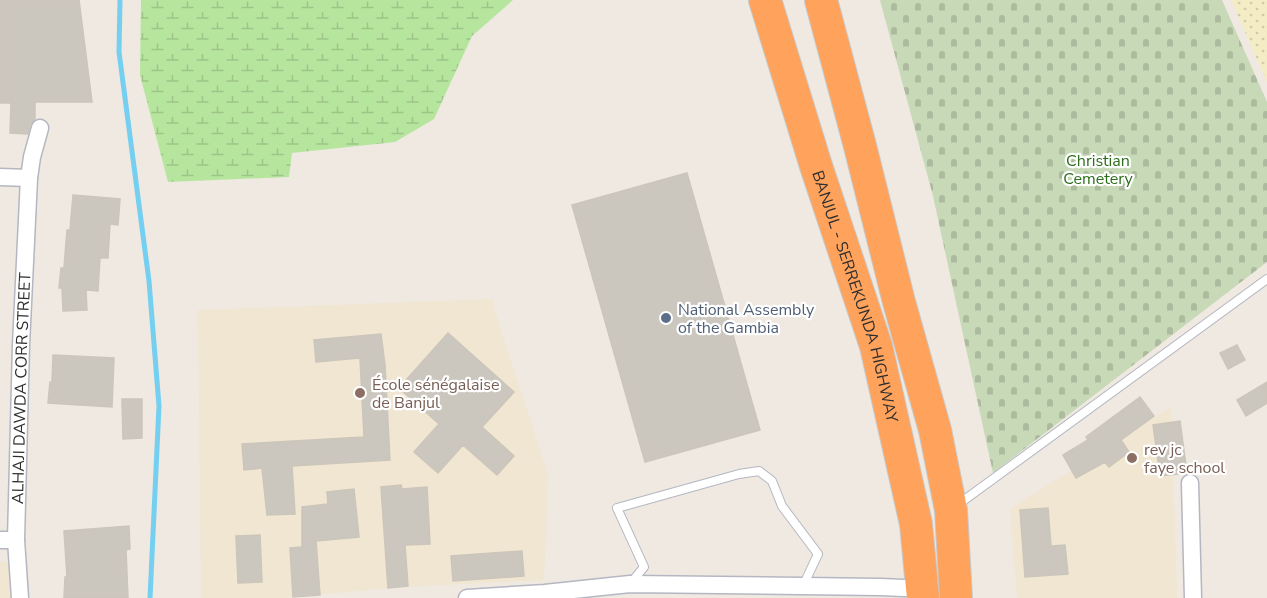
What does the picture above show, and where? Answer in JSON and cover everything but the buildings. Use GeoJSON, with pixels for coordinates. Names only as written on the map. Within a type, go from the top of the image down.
{"type":"FeatureCollection","features":[{"type":"Feature","properties":{"kind":"highway","name":"BANJUL - SERREKUNDA HIGHWAY"},"geometry":{"type":"LineString","coordinates":[[765,0],[816,166],[876,346],[916,524],[923,594]]}},
{"type":"Feature","properties":{"kind":"highway"},"geometry":{"type":"LineString","coordinates":[[821,0],[899,302],[935,430],[951,510],[956,595]]}},
{"type":"Feature","properties":{"kind":"highway"},"geometry":{"type":"LineString","coordinates":[[816,166],[860,146]]}},
{"type":"Feature","properties":{"kind":"street","name":"ALHAJI DAWDA CORR STREET"},"geometry":{"type":"LineString","coordinates":[[20,598],[8,540],[29,178],[40,128]]}},
{"type":"Feature","properties":{"kind":"street"},"geometry":{"type":"LineString","coordinates":[[0,177],[29,178]]}},
{"type":"Feature","properties":{"kind":"street"},"geometry":{"type":"LineString","coordinates":[[1190,483],[1193,598]]}},
{"type":"Feature","properties":{"kind":"street"},"geometry":{"type":"LineString","coordinates":[[467,598],[630,584],[880,587],[923,594],[956,595]]}},
{"type":"Feature","properties":{"kind":"lane"},"geometry":{"type":"LineString","coordinates":[[951,510],[1267,279]]}},
{"type":"Feature","properties":{"kind":"lane"},"geometry":{"type":"LineString","coordinates":[[630,584],[644,567],[617,508],[739,474],[759,471],[772,481],[782,506],[818,554],[803,587]]}},
{"type":"Feature","properties":{"kind":"shaded area","name":"École sénégalaise de Banjul"},"geometry":{"type":"Polygon","coordinates":[[[493,299],[548,475],[544,580],[400,587],[283,598],[201,598],[198,310],[493,299]]]}},
{"type":"Feature","properties":{"kind":"shaded area","name":"rev jc faye school"},"geometry":{"type":"Polygon","coordinates":[[[1171,407],[1177,598],[1017,598],[1010,509],[1171,407]]]}},
{"type":"Feature","properties":{"kind":"shaded area"},"geometry":{"type":"Polygon","coordinates":[[[0,562],[8,562],[29,598],[0,598],[0,562]]]}},
{"type":"Feature","properties":{"kind":"green space"},"geometry":{"type":"Polygon","coordinates":[[[141,0],[513,0],[472,36],[434,119],[395,142],[292,153],[289,177],[168,182],[140,75],[141,0]]]}},
{"type":"Feature","properties":{"kind":"green space","name":"Christian Cemetery"},"geometry":{"type":"Polygon","coordinates":[[[880,0],[1222,0],[1267,102],[1267,262],[993,473],[933,196],[880,0]]]}},
{"type":"Feature","properties":{"kind":"sand"},"geometry":{"type":"Polygon","coordinates":[[[1231,0],[1267,0],[1267,82],[1231,0]]]}},
{"type":"Feature","properties":{"kind":"waterway"},"geometry":{"type":"LineString","coordinates":[[120,0],[119,52],[149,281],[159,406],[150,598]]}},
{"type":"Feature","properties":{"kind":"place","name":"National Assembly of the Gambia"},"geometry":{"type":"Point","coordinates":[666,318]}},
{"type":"Feature","properties":{"kind":"place","name":"École sénégalaise de Banjul"},"geometry":{"type":"Point","coordinates":[360,393]}},
{"type":"Feature","properties":{"kind":"place","name":"rev jc faye school"},"geometry":{"type":"Point","coordinates":[1132,458]}}]}
